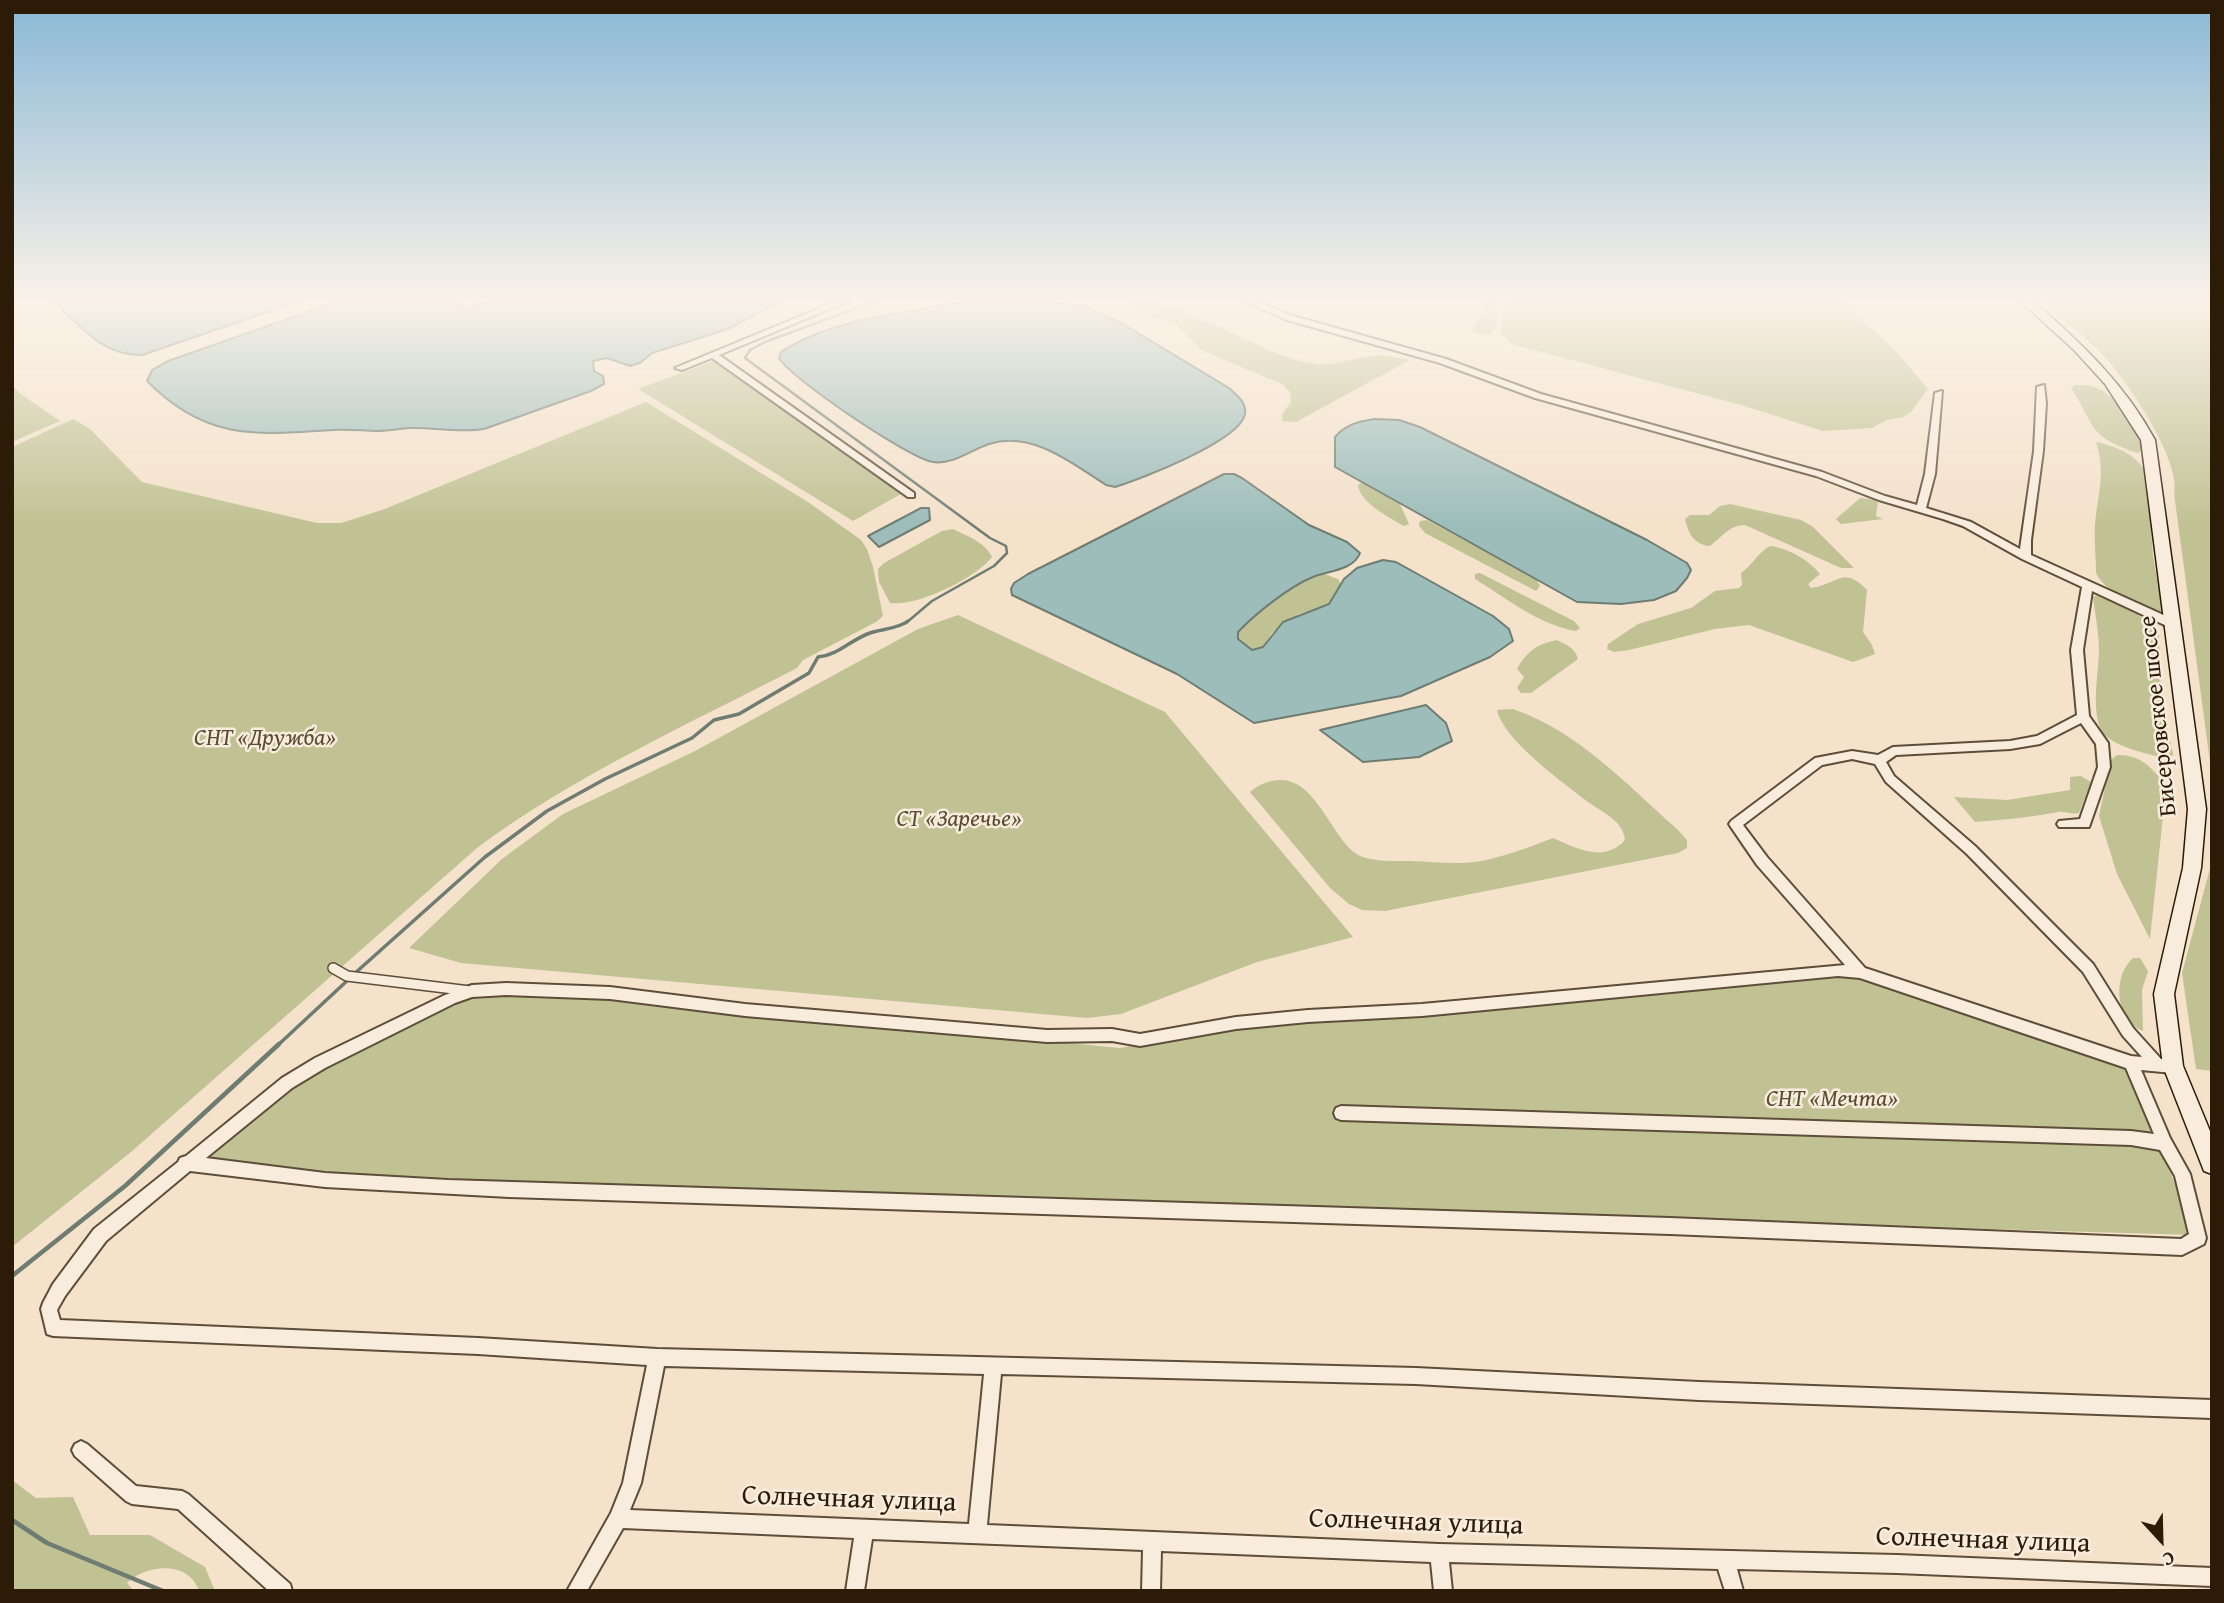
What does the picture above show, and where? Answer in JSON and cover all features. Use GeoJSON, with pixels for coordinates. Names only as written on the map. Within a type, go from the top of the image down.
{"type":"FeatureCollection","features":[{"type":"Feature","properties":{"kind":"main road","name":"Бисеровское шоссе"},"geometry":{"type":"LineString","coordinates":[[2106,376],[2118,388],[2148,440],[2175,625],[2197,809],[2192,868],[2164,994],[2166,1066],[2212,1164]]}},
{"type":"Feature","properties":{"kind":"street"},"geometry":{"type":"LineString","coordinates":[[743,376],[911,495]]}},
{"type":"Feature","properties":{"kind":"street"},"geometry":{"type":"LineString","coordinates":[[1483,376],[1538,396],[1819,474],[1882,498],[1967,524],[2026,557],[2175,625]]}},
{"type":"Feature","properties":{"kind":"street"},"geometry":{"type":"LineString","coordinates":[[2026,557],[2024,548],[2031,516],[2042,425],[2041,387]]}},
{"type":"Feature","properties":{"kind":"street"},"geometry":{"type":"LineString","coordinates":[[1921,510],[1930,474],[1939,393]]}},
{"type":"Feature","properties":{"kind":"street"},"geometry":{"type":"LineString","coordinates":[[2063,824],[2085,824],[2104,767],[2102,743],[2083,717],[2077,650],[2088,584]]}},
{"type":"Feature","properties":{"kind":"street"},"geometry":{"type":"LineString","coordinates":[[1860,972],[1762,861],[1735,824],[1819,761],[1852,755],[1880,760],[1893,751],[2010,745],[2040,740],[2083,717]]}},
{"type":"Feature","properties":{"kind":"street"},"geometry":{"type":"LineString","coordinates":[[1880,760],[1890,779],[1971,850],[2088,968],[2128,1032],[2166,1066]]}},
{"type":"Feature","properties":{"kind":"street"},"geometry":{"type":"LineString","coordinates":[[333,968],[347,976],[472,991],[506,989],[610,993],[745,1010],[1047,1036],[1112,1035],[1140,1040],[1237,1023],[1422,1010],[1838,970],[1860,972],[2131,1063],[2166,1066]]}},
{"type":"Feature","properties":{"kind":"street"},"geometry":{"type":"LineString","coordinates":[[472,991],[320,1063],[287,1083],[185,1163],[100,1235],[59,1290],[49,1309],[53,1328],[478,1346],[657,1357],[1416,1376],[1699,1391],[2212,1409]]}},
{"type":"Feature","properties":{"kind":"street"},"geometry":{"type":"LineString","coordinates":[[185,1163],[324,1180],[611,1193],[1950,1236],[2182,1247],[2198,1237],[2182,1174],[2165,1143],[2131,1063]]}},
{"type":"Feature","properties":{"kind":"street"},"geometry":{"type":"LineString","coordinates":[[1341,1113],[2117,1137],[2165,1143]]}},
{"type":"Feature","properties":{"kind":"street"},"geometry":{"type":"LineString","coordinates":[[576,1591],[618,1519],[632,1483],[657,1357]]}},
{"type":"Feature","properties":{"kind":"street"},"geometry":{"type":"LineString","coordinates":[[977,1532],[993,1366]]}},
{"type":"Feature","properties":{"kind":"street"},"geometry":{"type":"LineString","coordinates":[[81,1450],[132,1495],[182,1500],[283,1591]]}},
{"type":"Feature","properties":{"kind":"street","name":"Солнечная улица"},"geometry":{"type":"LineString","coordinates":[[618,1519],[1439,1553],[2212,1577]]}},
{"type":"Feature","properties":{"kind":"street"},"geometry":{"type":"LineString","coordinates":[[855,1591],[864,1531]]}},
{"type":"Feature","properties":{"kind":"street"},"geometry":{"type":"LineString","coordinates":[[1151,1591],[1152,1541]]}},
{"type":"Feature","properties":{"kind":"street"},"geometry":{"type":"LineString","coordinates":[[1439,1553],[1443,1591]]}},
{"type":"Feature","properties":{"kind":"street"},"geometry":{"type":"LineString","coordinates":[[1726,1560],[1734,1591]]}},
{"type":"Feature","properties":{"kind":"green space"},"geometry":{"type":"Polygon","coordinates":[[[673,376],[738,376],[901,494],[853,521],[638,389],[673,376]]]}},
{"type":"Feature","properties":{"kind":"green space"},"geometry":{"type":"Polygon","coordinates":[[[1262,376],[1381,376],[1296,422],[1282,421],[1283,413],[1291,402],[1290,392],[1282,384],[1262,376]]]}},
{"type":"Feature","properties":{"kind":"green space"},"geometry":{"type":"Polygon","coordinates":[[[1631,376],[1917,376],[1928,389],[1911,412],[1872,428],[1823,431],[1741,405],[1631,376]]]}},
{"type":"Feature","properties":{"kind":"green space"},"geometry":{"type":"Polygon","coordinates":[[[2120,376],[2212,376],[2212,777],[2174,479],[2160,440],[2120,376]]]}},
{"type":"Feature","properties":{"kind":"green space"},"geometry":{"type":"Polygon","coordinates":[[[12,385],[18,392],[60,421],[12,442],[12,385]]]}},
{"type":"Feature","properties":{"kind":"green space"},"geometry":{"type":"Polygon","coordinates":[[[2075,385],[2094,387],[2112,398],[2133,424],[2143,450],[2138,453],[2101,436],[2071,388],[2075,385]]]}},
{"type":"Feature","properties":{"kind":"green space","name":"СНТ «Дружба»"},"geometry":{"type":"Polygon","coordinates":[[[646,402],[808,502],[861,540],[873,567],[883,616],[803,660],[797,668],[593,774],[553,797],[477,848],[131,1152],[12,1247],[12,447],[73,419],[90,429],[142,482],[317,523],[341,523],[382,510],[646,402]]]}},
{"type":"Feature","properties":{"kind":"green space"},"geometry":{"type":"Polygon","coordinates":[[[2096,442],[2112,446],[2134,458],[2147,477],[2153,556],[2163,613],[2125,599],[2107,587],[2096,573],[2095,524],[2101,473],[2096,442]]]}},
{"type":"Feature","properties":{"kind":"green space"},"geometry":{"type":"Polygon","coordinates":[[[1363,482],[1399,502],[1409,524],[1404,526],[1369,504],[1358,485],[1363,482]]]}},
{"type":"Feature","properties":{"kind":"green space"},"geometry":{"type":"Polygon","coordinates":[[[1860,498],[1878,500],[1876,516],[1883,519],[1841,524],[1836,519],[1860,498]]]}},
{"type":"Feature","properties":{"kind":"green space"},"geometry":{"type":"Polygon","coordinates":[[[1730,504],[1801,520],[1813,527],[1854,568],[1841,568],[1745,525],[1730,529],[1710,546],[1696,541],[1685,519],[1690,515],[1709,515],[1720,506],[1730,504]]]}},
{"type":"Feature","properties":{"kind":"green space"},"geometry":{"type":"Polygon","coordinates":[[[1427,520],[1535,578],[1540,586],[1536,591],[1425,533],[1419,526],[1420,521],[1427,520]]]}},
{"type":"Feature","properties":{"kind":"green space"},"geometry":{"type":"Polygon","coordinates":[[[953,529],[980,543],[992,557],[973,574],[930,596],[890,603],[879,582],[878,569],[942,531],[953,529]]]}},
{"type":"Feature","properties":{"kind":"green space"},"geometry":{"type":"Polygon","coordinates":[[[1770,546],[1791,552],[1820,574],[1808,584],[1811,588],[1846,578],[1859,583],[1867,590],[1863,632],[1875,654],[1853,662],[1749,625],[1715,629],[1629,650],[1614,652],[1607,649],[1608,644],[1638,624],[1691,608],[1715,591],[1739,588],[1742,585],[1741,573],[1770,546]]]}},
{"type":"Feature","properties":{"kind":"green space"},"geometry":{"type":"Polygon","coordinates":[[[1480,573],[1574,621],[1580,628],[1576,631],[1562,628],[1536,617],[1475,579],[1475,574],[1480,573]]]}},
{"type":"Feature","properties":{"kind":"green space"},"geometry":{"type":"Polygon","coordinates":[[[1324,574],[1338,579],[1342,585],[1329,604],[1299,614],[1272,633],[1263,647],[1252,650],[1238,639],[1238,632],[1267,606],[1302,583],[1324,574]]]}},
{"type":"Feature","properties":{"kind":"green space"},"geometry":{"type":"Polygon","coordinates":[[[2098,595],[2140,616],[2159,636],[2161,698],[2173,754],[2170,760],[2118,744],[2100,728],[2096,707],[2099,644],[2093,597],[2098,595]]]}},
{"type":"Feature","properties":{"kind":"green space","name":"СТ «Заречье»"},"geometry":{"type":"Polygon","coordinates":[[[958,615],[1165,712],[1353,937],[1257,962],[1121,1014],[1087,1018],[461,963],[409,948],[502,859],[563,814],[695,751],[918,629],[958,615]]]}},
{"type":"Feature","properties":{"kind":"green space"},"geometry":{"type":"Polygon","coordinates":[[[1557,640],[1573,649],[1578,659],[1531,693],[1521,693],[1517,688],[1524,677],[1517,669],[1521,663],[1538,646],[1557,640]]]}},
{"type":"Feature","properties":{"kind":"green space"},"geometry":{"type":"Polygon","coordinates":[[[1513,709],[1559,731],[1601,761],[1677,829],[1687,840],[1687,848],[1678,853],[1385,911],[1362,910],[1349,904],[1330,888],[1250,792],[1271,781],[1293,782],[1316,801],[1353,851],[1375,860],[1473,862],[1509,854],[1553,838],[1590,852],[1608,851],[1617,847],[1625,840],[1620,826],[1548,770],[1510,733],[1497,710],[1513,709]]]}},
{"type":"Feature","properties":{"kind":"green space"},"geometry":{"type":"Polygon","coordinates":[[[2117,755],[2139,759],[2164,783],[2160,801],[2163,816],[2150,939],[2117,874],[2099,816],[2111,760],[2117,755]]]}},
{"type":"Feature","properties":{"kind":"green space"},"geometry":{"type":"Polygon","coordinates":[[[2081,776],[2091,782],[2079,813],[2058,812],[1975,822],[1954,797],[2007,800],[2070,790],[2070,777],[2081,776]]]}},
{"type":"Feature","properties":{"kind":"green space"},"geometry":{"type":"Polygon","coordinates":[[[2212,861],[2212,1071],[2196,1069],[2182,973],[2212,861]]]}},
{"type":"Feature","properties":{"kind":"green space"},"geometry":{"type":"Polygon","coordinates":[[[2133,958],[2140,958],[2148,971],[2142,990],[2143,1031],[2127,1018],[2120,998],[2122,976],[2133,958]]]}},
{"type":"Feature","properties":{"kind":"green space","name":"СНТ «Мечта»"},"geometry":{"type":"Polygon","coordinates":[[[1841,974],[1914,994],[2131,1067],[2194,1235],[350,1181],[204,1161],[285,1087],[460,1000],[491,994],[601,997],[1120,1048],[1240,1026],[1841,974]]]}},
{"type":"Feature","properties":{"kind":"green space"},"geometry":{"type":"Polygon","coordinates":[[[12,1480],[36,1498],[73,1497],[90,1535],[150,1535],[205,1567],[215,1591],[199,1591],[194,1581],[186,1574],[166,1568],[155,1569],[135,1577],[127,1583],[134,1591],[12,1591],[12,1480]]]}},
{"type":"Feature","properties":{"kind":"water"},"geometry":{"type":"Polygon","coordinates":[[[149,376],[603,376],[604,384],[484,429],[409,428],[256,433],[233,430],[190,415],[147,381],[149,376]]]}},
{"type":"Feature","properties":{"kind":"water"},"geometry":{"type":"Polygon","coordinates":[[[797,376],[1209,376],[1238,396],[1243,402],[1245,414],[1239,425],[1209,447],[1166,468],[1115,487],[1106,485],[1050,451],[1020,441],[989,444],[948,461],[933,462],[877,433],[797,376]]]}},
{"type":"Feature","properties":{"kind":"water"},"geometry":{"type":"Polygon","coordinates":[[[1375,419],[1399,420],[1420,427],[1647,540],[1687,563],[1691,570],[1676,591],[1654,600],[1621,604],[1577,602],[1335,467],[1335,437],[1354,424],[1375,419]]]}},
{"type":"Feature","properties":{"kind":"water"},"geometry":{"type":"Polygon","coordinates":[[[1224,474],[1234,474],[1242,478],[1309,525],[1347,542],[1360,553],[1352,563],[1294,587],[1254,617],[1238,632],[1238,639],[1252,650],[1263,647],[1283,622],[1329,604],[1344,579],[1357,568],[1383,560],[1396,562],[1493,616],[1509,629],[1513,641],[1490,657],[1401,696],[1254,723],[1177,674],[1012,595],[1014,583],[1028,574],[1224,474]]]}},
{"type":"Feature","properties":{"kind":"water"},"geometry":{"type":"Polygon","coordinates":[[[921,508],[929,508],[930,520],[879,547],[868,536],[921,508]]]}},
{"type":"Feature","properties":{"kind":"water"},"geometry":{"type":"Polygon","coordinates":[[[1426,705],[1446,723],[1452,741],[1419,757],[1363,762],[1320,730],[1426,705]]]}},
{"type":"Feature","properties":{"kind":"waterway"},"geometry":{"type":"LineString","coordinates":[[769,376],[990,538],[1006,546],[1007,553],[994,566],[932,601],[906,623]]}},
{"type":"Feature","properties":{"kind":"waterway"},"geometry":{"type":"LineString","coordinates":[[354,974],[485,857],[547,811],[605,779],[692,738],[714,720],[739,714],[809,673],[818,657],[832,653],[870,633],[908,621]]}},
{"type":"Feature","properties":{"kind":"waterway"},"geometry":{"type":"LineString","coordinates":[[277,1046],[349,979]]}},
{"type":"Feature","properties":{"kind":"waterway"},"geometry":{"type":"LineString","coordinates":[[12,1276],[125,1186],[279,1044]]}},
{"type":"Feature","properties":{"kind":"waterway"},"geometry":{"type":"LineString","coordinates":[[12,1520],[47,1543],[163,1591]]}}]}
